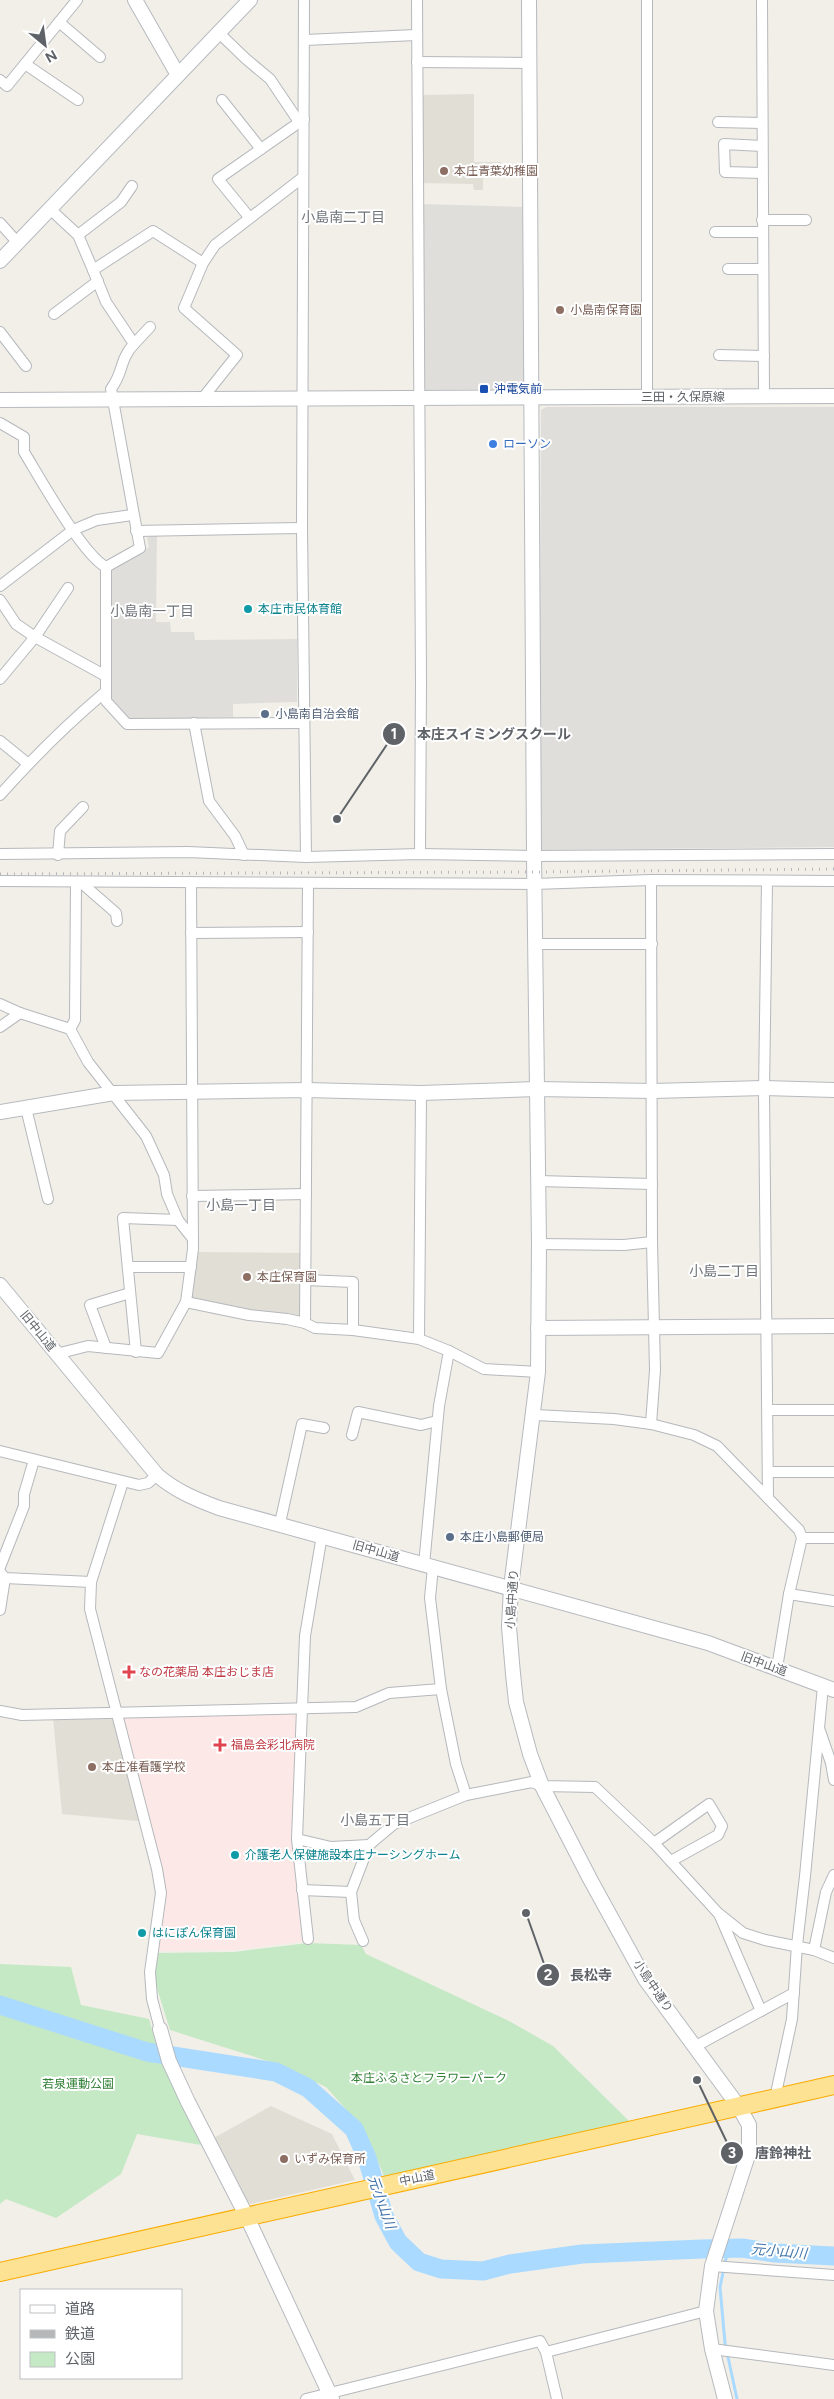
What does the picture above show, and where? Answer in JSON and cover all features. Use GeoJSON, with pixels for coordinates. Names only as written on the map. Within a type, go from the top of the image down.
{"type":"FeatureCollection","features":[{"type":"Feature","properties":{"kind":"highway","name":"中山道"},"geometry":{"type":"LineString","coordinates":[[0,2272],[834,2085]]}},
{"type":"Feature","properties":{"kind":"street"},"geometry":{"type":"LineString","coordinates":[[0,80],[7,86],[77,0]]}},
{"type":"Feature","properties":{"kind":"street"},"geometry":{"type":"LineString","coordinates":[[135,0],[178,75]]}},
{"type":"Feature","properties":{"kind":"street"},"geometry":{"type":"LineString","coordinates":[[0,261],[250,0]]}},
{"type":"Feature","properties":{"kind":"street"},"geometry":{"type":"LineString","coordinates":[[304,0],[305,40],[301,121],[304,398],[302,528],[306,857]]}},
{"type":"Feature","properties":{"kind":"street"},"geometry":{"type":"LineString","coordinates":[[417,0],[421,672],[420,854]]}},
{"type":"Feature","properties":{"kind":"street","name":"小島中通り"},"geometry":{"type":"LineString","coordinates":[[529,0],[533,398],[534,884],[537,944],[536,1089],[539,1244],[538,1372],[511,1587],[509,1627],[516,1702],[530,1754],[542,1786],[590,1879],[646,1979],[696,2046],[739,2107],[749,2125],[749,2152],[714,2262],[706,2311],[712,2349],[725,2399]]}},
{"type":"Feature","properties":{"kind":"street"},"geometry":{"type":"LineString","coordinates":[[647,0],[647,397]]}},
{"type":"Feature","properties":{"kind":"street"},"geometry":{"type":"LineString","coordinates":[[762,0],[764,397]]}},
{"type":"Feature","properties":{"kind":"street"},"geometry":{"type":"LineString","coordinates":[[59,22],[100,58]]}},
{"type":"Feature","properties":{"kind":"street"},"geometry":{"type":"LineString","coordinates":[[219,33],[270,79],[301,121]]}},
{"type":"Feature","properties":{"kind":"street"},"geometry":{"type":"LineString","coordinates":[[305,40],[416,35]]}},
{"type":"Feature","properties":{"kind":"street"},"geometry":{"type":"LineString","coordinates":[[417,62],[530,63]]}},
{"type":"Feature","properties":{"kind":"street"},"geometry":{"type":"LineString","coordinates":[[25,64],[78,100]]}},
{"type":"Feature","properties":{"kind":"street"},"geometry":{"type":"LineString","coordinates":[[222,100],[261,149]]}},
{"type":"Feature","properties":{"kind":"street"},"geometry":{"type":"LineString","coordinates":[[249,218],[218,179],[301,121]]}},
{"type":"Feature","properties":{"kind":"street"},"geometry":{"type":"LineString","coordinates":[[718,122],[762,124]]}},
{"type":"Feature","properties":{"kind":"street"},"geometry":{"type":"LineString","coordinates":[[762,146],[724,144],[725,172],[762,173]]}},
{"type":"Feature","properties":{"kind":"street"},"geometry":{"type":"LineString","coordinates":[[202,399],[237,355],[184,308],[203,263],[215,245],[302,178]]}},
{"type":"Feature","properties":{"kind":"street"},"geometry":{"type":"LineString","coordinates":[[78,235],[121,202],[132,186]]}},
{"type":"Feature","properties":{"kind":"street"},"geometry":{"type":"LineString","coordinates":[[50,209],[78,235],[106,302],[134,344]]}},
{"type":"Feature","properties":{"kind":"street"},"geometry":{"type":"LineString","coordinates":[[762,220],[806,220]]}},
{"type":"Feature","properties":{"kind":"street"},"geometry":{"type":"LineString","coordinates":[[0,223],[18,243]]}},
{"type":"Feature","properties":{"kind":"street"},"geometry":{"type":"LineString","coordinates":[[93,270],[153,231],[203,263]]}},
{"type":"Feature","properties":{"kind":"street"},"geometry":{"type":"LineString","coordinates":[[716,232],[762,232]]}},
{"type":"Feature","properties":{"kind":"street"},"geometry":{"type":"LineString","coordinates":[[728,270],[763,269]]}},
{"type":"Feature","properties":{"kind":"street"},"geometry":{"type":"LineString","coordinates":[[54,314],[98,281]]}},
{"type":"Feature","properties":{"kind":"street"},"geometry":{"type":"LineString","coordinates":[[106,567],[140,548],[132,515],[112,389],[121,372],[124,355],[150,327]]}},
{"type":"Feature","properties":{"kind":"street"},"geometry":{"type":"LineString","coordinates":[[0,332],[26,366]]}},
{"type":"Feature","properties":{"kind":"street"},"geometry":{"type":"LineString","coordinates":[[719,355],[764,356]]}},
{"type":"Feature","properties":{"kind":"street","name":"三田・久保原線"},"geometry":{"type":"LineString","coordinates":[[0,400],[834,396]]}},
{"type":"Feature","properties":{"kind":"street"},"geometry":{"type":"LineString","coordinates":[[0,423],[24,437],[24,452],[73,530],[98,563],[106,567]]}},
{"type":"Feature","properties":{"kind":"street"},"geometry":{"type":"LineString","coordinates":[[0,586],[73,530],[97,520],[132,515]]}},
{"type":"Feature","properties":{"kind":"street"},"geometry":{"type":"LineString","coordinates":[[136,531],[302,528]]}},
{"type":"Feature","properties":{"kind":"street"},"geometry":{"type":"LineString","coordinates":[[106,567],[104,693],[106,701],[127,724],[304,723]]}},
{"type":"Feature","properties":{"kind":"street"},"geometry":{"type":"LineString","coordinates":[[0,679],[35,637],[68,588]]}},
{"type":"Feature","properties":{"kind":"street"},"geometry":{"type":"LineString","coordinates":[[0,600],[16,624],[35,637],[104,675]]}},
{"type":"Feature","properties":{"kind":"street"},"geometry":{"type":"LineString","coordinates":[[0,795],[27,763],[68,723],[104,693]]}},
{"type":"Feature","properties":{"kind":"street"},"geometry":{"type":"LineString","coordinates":[[194,723],[209,801],[235,836],[244,854]]}},
{"type":"Feature","properties":{"kind":"street"},"geometry":{"type":"LineString","coordinates":[[0,741],[27,763]]}},
{"type":"Feature","properties":{"kind":"street"},"geometry":{"type":"LineString","coordinates":[[58,855],[60,831],[84,807]]}},
{"type":"Feature","properties":{"kind":"street"},"geometry":{"type":"LineString","coordinates":[[0,854],[58,855],[188,852],[306,857],[420,854],[534,856],[834,854]]}},
{"type":"Feature","properties":{"kind":"street"},"geometry":{"type":"LineString","coordinates":[[651,880],[652,1242],[655,1328],[655,1370],[651,1424]]}},
{"type":"Feature","properties":{"kind":"street"},"geometry":{"type":"LineString","coordinates":[[0,882],[534,884],[651,880],[834,881]]}},
{"type":"Feature","properties":{"kind":"street"},"geometry":{"type":"LineString","coordinates":[[767,881],[764,1088],[768,1498]]}},
{"type":"Feature","properties":{"kind":"street"},"geometry":{"type":"LineString","coordinates":[[80,882],[116,913],[117,922]]}},
{"type":"Feature","properties":{"kind":"street"},"geometry":{"type":"LineString","coordinates":[[70,1029],[75,1020],[80,882]]}},
{"type":"Feature","properties":{"kind":"street"},"geometry":{"type":"LineString","coordinates":[[56,1354],[88,1346],[158,1353],[186,1302],[193,1240],[191,882]]}},
{"type":"Feature","properties":{"kind":"street"},"geometry":{"type":"LineString","coordinates":[[305,1323],[308,883]]}},
{"type":"Feature","properties":{"kind":"street"},"geometry":{"type":"LineString","coordinates":[[192,933],[308,932]]}},
{"type":"Feature","properties":{"kind":"street"},"geometry":{"type":"LineString","coordinates":[[537,944],[652,944]]}},
{"type":"Feature","properties":{"kind":"street"},"geometry":{"type":"LineString","coordinates":[[0,1004],[20,1013],[70,1029],[88,1062],[146,1136],[164,1175],[167,1194],[178,1220],[193,1240]]}},
{"type":"Feature","properties":{"kind":"street"},"geometry":{"type":"LineString","coordinates":[[0,1027],[20,1013]]}},
{"type":"Feature","properties":{"kind":"street"},"geometry":{"type":"LineString","coordinates":[[0,1112],[114,1093],[308,1090],[421,1093],[536,1089],[652,1091],[764,1088],[834,1090]]}},
{"type":"Feature","properties":{"kind":"street"},"geometry":{"type":"LineString","coordinates":[[418,1339],[421,1093]]}},
{"type":"Feature","properties":{"kind":"street"},"geometry":{"type":"LineString","coordinates":[[26,1108],[48,1199]]}},
{"type":"Feature","properties":{"kind":"street"},"geometry":{"type":"LineString","coordinates":[[538,1181],[652,1184]]}},
{"type":"Feature","properties":{"kind":"street"},"geometry":{"type":"LineString","coordinates":[[192,1196],[306,1194]]}},
{"type":"Feature","properties":{"kind":"street"},"geometry":{"type":"LineString","coordinates":[[136,1352],[136,1336],[123,1218],[178,1220]]}},
{"type":"Feature","properties":{"kind":"street"},"geometry":{"type":"LineString","coordinates":[[539,1244],[624,1245],[652,1242]]}},
{"type":"Feature","properties":{"kind":"street"},"geometry":{"type":"LineString","coordinates":[[128,1267],[191,1267]]}},
{"type":"Feature","properties":{"kind":"street"},"geometry":{"type":"LineString","coordinates":[[305,1280],[353,1282],[353,1330]]}},
{"type":"Feature","properties":{"kind":"street","name":"旧中山道"},"geometry":{"type":"LineString","coordinates":[[0,1285],[157,1475],[171,1486],[192,1498],[219,1508],[280,1523],[708,1643],[828,1688]]}},
{"type":"Feature","properties":{"kind":"street"},"geometry":{"type":"LineString","coordinates":[[106,1348],[90,1305],[130,1293]]}},
{"type":"Feature","properties":{"kind":"street"},"geometry":{"type":"LineString","coordinates":[[186,1302],[249,1315],[305,1323],[315,1328],[353,1330],[418,1339],[449,1351],[484,1369],[538,1372]]}},
{"type":"Feature","properties":{"kind":"street"},"geometry":{"type":"LineString","coordinates":[[538,1328],[834,1326]]}},
{"type":"Feature","properties":{"kind":"street"},"geometry":{"type":"LineString","coordinates":[[449,1351],[437,1420],[429,1566],[430,1598],[441,1689],[456,1764],[466,1795]]}},
{"type":"Feature","properties":{"kind":"street"},"geometry":{"type":"LineString","coordinates":[[768,1410],[834,1410]]}},
{"type":"Feature","properties":{"kind":"street"},"geometry":{"type":"LineString","coordinates":[[352,1435],[358,1412],[421,1425],[437,1420]]}},
{"type":"Feature","properties":{"kind":"street"},"geometry":{"type":"LineString","coordinates":[[534,1415],[614,1419],[651,1424],[694,1435],[717,1446],[799,1530],[802,1538],[789,1594],[777,1668]]}},
{"type":"Feature","properties":{"kind":"street"},"geometry":{"type":"LineString","coordinates":[[280,1523],[302,1424],[324,1428]]}},
{"type":"Feature","properties":{"kind":"street"},"geometry":{"type":"LineString","coordinates":[[0,1451],[139,1485],[148,1483],[157,1475]]}},
{"type":"Feature","properties":{"kind":"street"},"geometry":{"type":"LineString","coordinates":[[0,1567],[24,1506],[24,1494],[34,1460]]}},
{"type":"Feature","properties":{"kind":"street"},"geometry":{"type":"LineString","coordinates":[[768,1472],[834,1472]]}},
{"type":"Feature","properties":{"kind":"street"},"geometry":{"type":"LineString","coordinates":[[123,1482],[92,1582],[90,1609],[159,1877],[161,1893],[150,1972],[152,1999],[169,2061],[247,2217],[331,2396]]}},
{"type":"Feature","properties":{"kind":"street"},"geometry":{"type":"LineString","coordinates":[[308,1939],[298,1839],[302,1709],[306,1636],[322,1535]]}},
{"type":"Feature","properties":{"kind":"street"},"geometry":{"type":"LineString","coordinates":[[802,1538],[834,1538]]}},
{"type":"Feature","properties":{"kind":"street"},"geometry":{"type":"LineString","coordinates":[[0,1610],[3,1575],[92,1582]]}},
{"type":"Feature","properties":{"kind":"street"},"geometry":{"type":"LineString","coordinates":[[789,1594],[834,1602]]}},
{"type":"Feature","properties":{"kind":"street"},"geometry":{"type":"LineString","coordinates":[[775,2098],[792,2019],[797,1945],[818,1724],[828,1688]]}},
{"type":"Feature","properties":{"kind":"street"},"geometry":{"type":"LineString","coordinates":[[0,1711],[22,1715],[302,1709],[356,1706],[389,1693],[441,1689]]}},
{"type":"Feature","properties":{"kind":"street"},"geometry":{"type":"LineString","coordinates":[[818,1724],[832,1763],[834,1780]]}},
{"type":"Feature","properties":{"kind":"street"},"geometry":{"type":"LineString","coordinates":[[363,1941],[354,1920],[351,1892],[369,1846],[394,1824],[466,1795],[532,1782],[542,1786],[596,1786],[654,1843],[718,1913],[743,1933],[766,1940],[797,1945],[834,1958]]}},
{"type":"Feature","properties":{"kind":"street"},"geometry":{"type":"LineString","coordinates":[[654,1843],[709,1804],[722,1826],[718,1835],[671,1861]]}},
{"type":"Feature","properties":{"kind":"street"},"geometry":{"type":"LineString","coordinates":[[298,1839],[331,1847],[369,1846]]}},
{"type":"Feature","properties":{"kind":"street"},"geometry":{"type":"LineString","coordinates":[[814,1950],[826,1892],[834,1875]]}},
{"type":"Feature","properties":{"kind":"street"},"geometry":{"type":"LineString","coordinates":[[302,1890],[351,1892]]}},
{"type":"Feature","properties":{"kind":"street"},"geometry":{"type":"LineString","coordinates":[[718,1913],[761,2011]]}},
{"type":"Feature","properties":{"kind":"street"},"geometry":{"type":"LineString","coordinates":[[696,2046],[794,1993]]}},
{"type":"Feature","properties":{"kind":"street"},"geometry":{"type":"LineString","coordinates":[[714,2262],[834,2275]]}},
{"type":"Feature","properties":{"kind":"street"},"geometry":{"type":"LineString","coordinates":[[546,2352],[706,2311]]}},
{"type":"Feature","properties":{"kind":"street"},"geometry":{"type":"LineString","coordinates":[[306,2399],[331,2396],[540,2341],[546,2352],[557,2399]]}},
{"type":"Feature","properties":{"kind":"street"},"geometry":{"type":"LineString","coordinates":[[712,2349],[834,2365]]}},
{"type":"Feature","properties":{"kind":"shaded area"},"geometry":{"type":"Polygon","coordinates":[[[474,94],[474,162],[501,162],[501,170],[524,170],[524,176],[483,176],[483,190],[474,190],[473,184],[420,183],[421,95],[474,94]]]}},
{"type":"Feature","properties":{"kind":"shaded area"},"geometry":{"type":"Polygon","coordinates":[[[421,204],[526,207],[526,389],[423,390],[421,204]]]}},
{"type":"Feature","properties":{"kind":"shaded area"},"geometry":{"type":"Polygon","coordinates":[[[546,407],[834,407],[834,847],[539,850],[541,410],[546,407]]]}},
{"type":"Feature","properties":{"kind":"shaded area"},"geometry":{"type":"Polygon","coordinates":[[[157,534],[156,622],[170,622],[171,632],[194,632],[195,640],[297,639],[297,702],[233,704],[233,717],[128,720],[108,700],[109,571],[114,566],[134,557],[149,547],[147,538],[157,534]]]}},
{"type":"Feature","properties":{"kind":"shaded area","name":"本庄保育園"},"geometry":{"type":"Polygon","coordinates":[[[197,1252],[302,1253],[302,1317],[299,1320],[189,1301],[197,1252]]]}},
{"type":"Feature","properties":{"kind":"shaded area"},"geometry":{"type":"Polygon","coordinates":[[[296,1713],[299,1715],[294,1832],[306,1941],[234,1950],[157,1951],[166,1902],[162,1866],[121,1717],[296,1713]]]}},
{"type":"Feature","properties":{"kind":"shaded area","name":"本庄准看護学校"},"geometry":{"type":"Polygon","coordinates":[[[109,1717],[114,1721],[140,1819],[137,1821],[62,1814],[53,1718],[109,1717]]]}},
{"type":"Feature","properties":{"kind":"shaded area","name":"いずみ保育所"},"geometry":{"type":"Polygon","coordinates":[[[271,2106],[332,2134],[355,2180],[251,2204],[245,2201],[212,2139],[271,2106]]]}},
{"type":"Feature","properties":{"kind":"green space","name":"本庄ふるさとフラワーパーク"},"geometry":{"type":"Polygon","coordinates":[[[308,1943],[361,1945],[366,1954],[509,2021],[553,2046],[631,2123],[384,2176],[374,2152],[351,2115],[326,2087],[277,2064],[170,2030],[156,1985],[156,1953],[234,1952],[308,1943]]]}},
{"type":"Feature","properties":{"kind":"green space","name":"若泉運動公園"},"geometry":{"type":"Polygon","coordinates":[[[0,1964],[71,1967],[81,2005],[149,2019],[161,2061],[201,2145],[137,2134],[121,2174],[56,2218],[6,2199],[0,2204],[0,1964]]]}},
{"type":"Feature","properties":{"kind":"waterway","name":"元小山川"},"geometry":{"type":"LineString","coordinates":[[0,2005],[147,2052],[276,2072],[308,2088],[354,2129],[367,2158],[384,2216],[398,2242],[419,2262],[441,2269],[483,2271],[510,2264],[582,2254],[702,2249],[742,2248],[775,2253],[834,2256]]}},
{"type":"Feature","properties":{"kind":"waterway"},"geometry":{"type":"LineString","coordinates":[[728,2249],[720,2287],[725,2343],[737,2399]]}},
{"type":"Feature","properties":{"kind":"railway"},"geometry":{"type":"LineString","coordinates":[[0,874],[834,869]]}},
{"type":"Feature","properties":{"kind":"place","name":"本庄青葉幼稚園"},"geometry":{"type":"Point","coordinates":[444,171]}},
{"type":"Feature","properties":{"kind":"place","name":"小島南保育園"},"geometry":{"type":"Point","coordinates":[560,310]}},
{"type":"Feature","properties":{"kind":"place","name":"沖電気前"},"geometry":{"type":"Point","coordinates":[484,389]}},
{"type":"Feature","properties":{"kind":"place","name":"ローソン"},"geometry":{"type":"Point","coordinates":[493,444]}},
{"type":"Feature","properties":{"kind":"place","name":"本庄市民体育館"},"geometry":{"type":"Point","coordinates":[248,609]}},
{"type":"Feature","properties":{"kind":"place","name":"小島南自治会館"},"geometry":{"type":"Point","coordinates":[265,714]}},
{"type":"Feature","properties":{"kind":"place","name":"本庄スイミングスクール"},"geometry":{"type":"Point","coordinates":[337,819]}},
{"type":"Feature","properties":{"kind":"place","name":"本庄保育園"},"geometry":{"type":"Point","coordinates":[247,1277]}},
{"type":"Feature","properties":{"kind":"place","name":"本庄小島郵便局"},"geometry":{"type":"Point","coordinates":[450,1537]}},
{"type":"Feature","properties":{"kind":"place","name":"なの花薬局 本庄おじま店"},"geometry":{"type":"Point","coordinates":[129,1672]}},
{"type":"Feature","properties":{"kind":"place","name":"福島会彩北病院"},"geometry":{"type":"Point","coordinates":[220,1745]}},
{"type":"Feature","properties":{"kind":"place","name":"本庄准看護学校"},"geometry":{"type":"Point","coordinates":[92,1767]}},
{"type":"Feature","properties":{"kind":"place","name":"介護老人保健施設本庄ナーシングホーム"},"geometry":{"type":"Point","coordinates":[235,1855]}},
{"type":"Feature","properties":{"kind":"place","name":"長松寺"},"geometry":{"type":"Point","coordinates":[526,1913]}},
{"type":"Feature","properties":{"kind":"place","name":"はにぽん保育園"},"geometry":{"type":"Point","coordinates":[142,1933]}},
{"type":"Feature","properties":{"kind":"place","name":"唐鈴神社"},"geometry":{"type":"Point","coordinates":[697,2080]}},
{"type":"Feature","properties":{"kind":"place","name":"いずみ保育所"},"geometry":{"type":"Point","coordinates":[284,2159]}},
{"type":"Feature","properties":{"kind":"district","name":"小島南二丁目"},"geometry":{"type":"Point","coordinates":[343,217]}},
{"type":"Feature","properties":{"kind":"district","name":"小島南一丁目"},"geometry":{"type":"Point","coordinates":[152,611]}},
{"type":"Feature","properties":{"kind":"district","name":"小島一丁目"},"geometry":{"type":"Point","coordinates":[241,1205]}},
{"type":"Feature","properties":{"kind":"district","name":"小島二丁目"},"geometry":{"type":"Point","coordinates":[724,1271]}},
{"type":"Feature","properties":{"kind":"district","name":"小島五丁目"},"geometry":{"type":"Point","coordinates":[375,1820]}}]}
